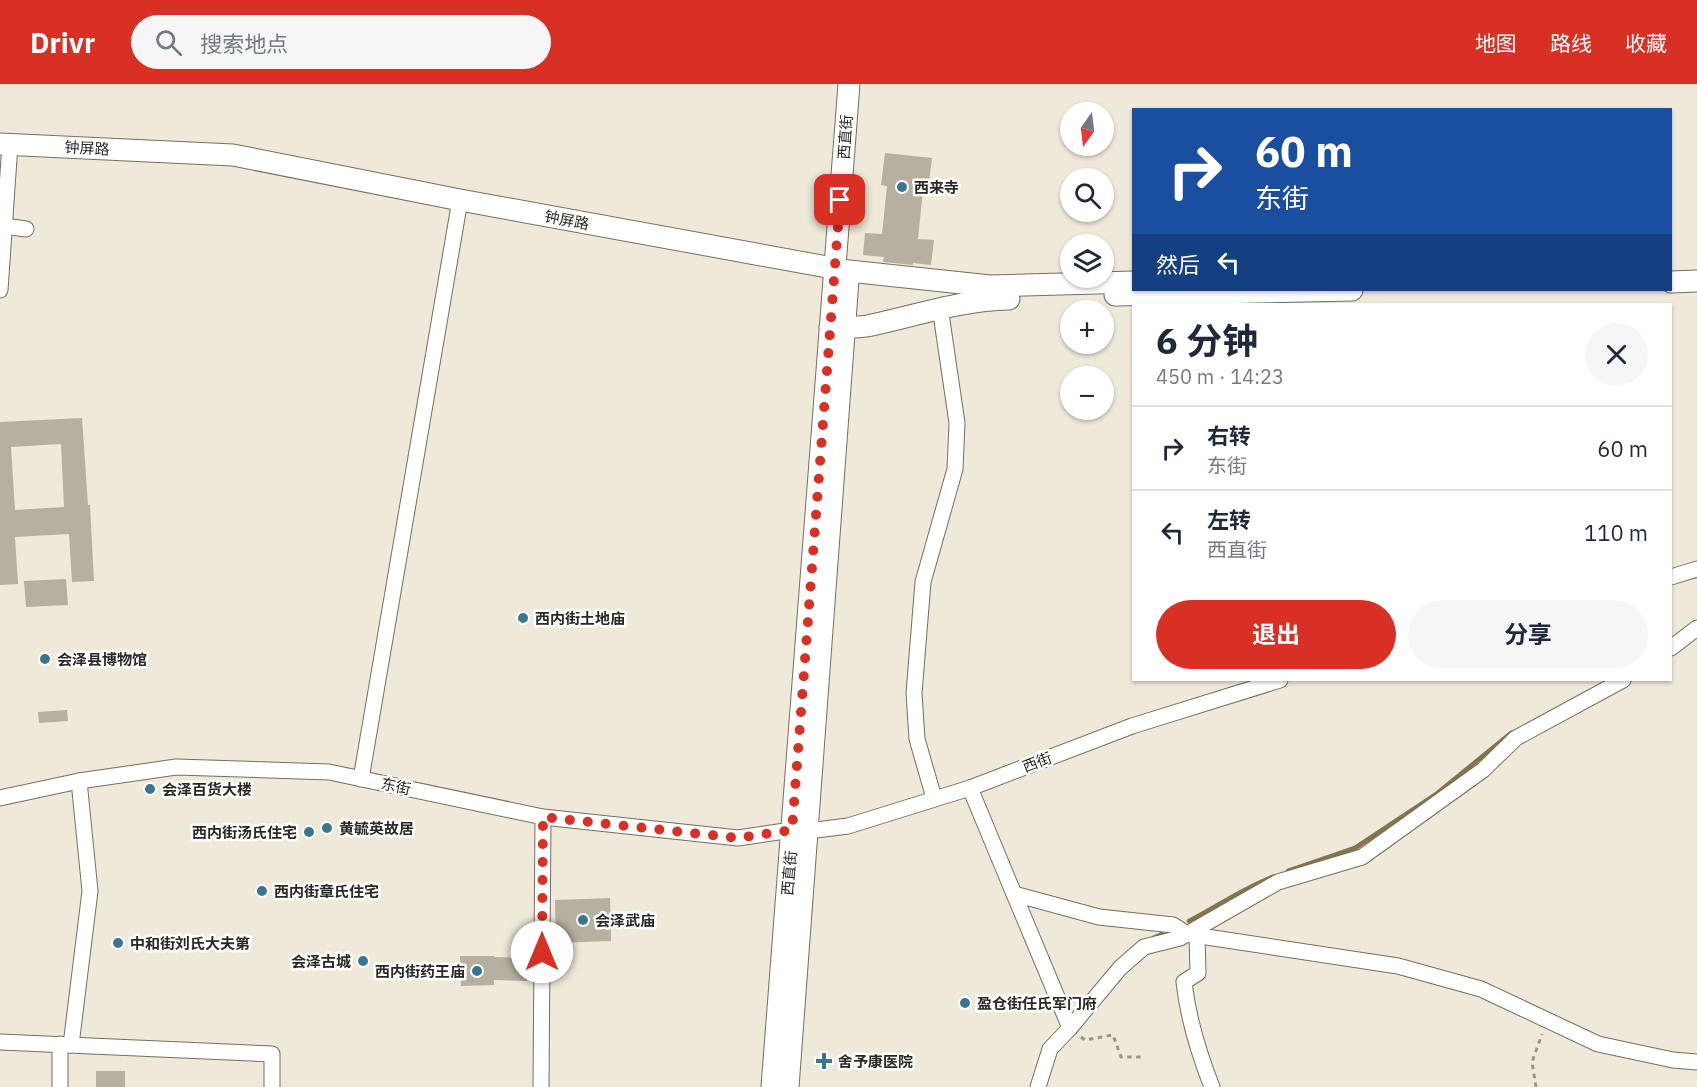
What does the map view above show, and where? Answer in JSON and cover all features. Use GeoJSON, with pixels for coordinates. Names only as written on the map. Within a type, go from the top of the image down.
{"type":"FeatureCollection","features":[{"type":"Feature","properties":{"kind":"street","name":"西直街"},"geometry":{"type":"LineString","coordinates":[[842,271],[849,84]]}},
{"type":"Feature","properties":{"kind":"street","name":"西直街"},"geometry":{"type":"LineString","coordinates":[[788,1087],[800,831],[837,327],[861,84]]}},
{"type":"Feature","properties":{"kind":"street","name":"钟屏路"},"geometry":{"type":"LineString","coordinates":[[5,144],[233,155],[842,271],[990,286],[1132,282]]}},
{"type":"Feature","properties":{"kind":"street"},"geometry":{"type":"LineString","coordinates":[[0,290],[4,226],[5,144]]}},
{"type":"Feature","properties":{"kind":"street"},"geometry":{"type":"LineString","coordinates":[[361,779],[460,200]]}},
{"type":"Feature","properties":{"kind":"street"},"geometry":{"type":"LineString","coordinates":[[4,226],[26,229]]}},
{"type":"Feature","properties":{"kind":"street"},"geometry":{"type":"LineString","coordinates":[[1672,269],[1697,268]]}},
{"type":"Feature","properties":{"kind":"street"},"geometry":{"type":"LineString","coordinates":[[1672,282],[1697,281]]}},
{"type":"Feature","properties":{"kind":"street"},"geometry":{"type":"LineString","coordinates":[[837,327],[865,326],[940,307],[986,299],[1311,291]]}},
{"type":"Feature","properties":{"kind":"street"},"geometry":{"type":"LineString","coordinates":[[934,798],[917,739],[914,693],[923,582],[955,469],[957,423],[940,307]]}},
{"type":"Feature","properties":{"kind":"street"},"geometry":{"type":"LineString","coordinates":[[1672,577],[1697,569]]}},
{"type":"Feature","properties":{"kind":"street"},"geometry":{"type":"LineString","coordinates":[[1672,647],[1697,628]]}},
{"type":"Feature","properties":{"kind":"street","name":"西街"},"geometry":{"type":"LineString","coordinates":[[800,831],[848,826],[970,788],[1132,726],[1277,681]]}},
{"type":"Feature","properties":{"kind":"street"},"geometry":{"type":"LineString","coordinates":[[1038,1087],[1050,1049],[1120,968],[1144,947],[1192,935],[1278,882],[1362,857],[1483,770],[1516,738],[1621,681]]}},
{"type":"Feature","properties":{"kind":"street","name":"东街"},"geometry":{"type":"LineString","coordinates":[[0,798],[79,781],[176,767],[329,772],[543,817],[738,838],[800,831]]}},
{"type":"Feature","properties":{"kind":"street"},"geometry":{"type":"LineString","coordinates":[[60,1087],[90,891],[79,781]]}},
{"type":"Feature","properties":{"kind":"street"},"geometry":{"type":"LineString","coordinates":[[970,788],[1070,1028]]}},
{"type":"Feature","properties":{"kind":"street"},"geometry":{"type":"LineString","coordinates":[[541,1087],[543,817]]}},
{"type":"Feature","properties":{"kind":"street","name":"西直街"},"geometry":{"type":"LineString","coordinates":[[772,1087],[800,831]]}},
{"type":"Feature","properties":{"kind":"street"},"geometry":{"type":"LineString","coordinates":[[1014,894],[1100,916],[1173,925],[1192,935],[1398,966],[1481,989],[1598,1044],[1673,1060],[1697,1062]]}},
{"type":"Feature","properties":{"kind":"street"},"geometry":{"type":"LineString","coordinates":[[1192,935],[1198,973],[1184,982],[1203,1065],[1212,1087]]}},
{"type":"Feature","properties":{"kind":"street"},"geometry":{"type":"LineString","coordinates":[[0,1042],[272,1054],[272,1087]]}},
{"type":"Feature","properties":{"kind":"path"},"geometry":{"type":"LineString","coordinates":[[1536,1087],[1532,1062],[1547,1019]]}},
{"type":"Feature","properties":{"kind":"path"},"geometry":{"type":"LineString","coordinates":[[1070,1028],[1085,1040],[1113,1035],[1121,1058],[1143,1057]]}},
{"type":"Feature","properties":{"kind":"building","name":"西来寺"},"geometry":{"type":"Polygon","coordinates":[[[885,153],[932,158],[928,190],[923,190],[918,239],[934,240],[931,265],[883,262],[884,257],[863,255],[865,233],[882,234],[887,186],[881,185],[885,153]]]}},
{"type":"Feature","properties":{"kind":"building"},"geometry":{"type":"Polygon","coordinates":[[[82,418],[94,581],[72,582],[69,534],[15,537],[18,584],[0,585],[0,422],[82,418]],[[61,444],[11,447],[15,510],[64,507],[61,444]]]}},
{"type":"Feature","properties":{"kind":"building"},"geometry":{"type":"Polygon","coordinates":[[[66,579],[68,605],[26,607],[24,581],[66,579]]]}},
{"type":"Feature","properties":{"kind":"building"},"geometry":{"type":"Polygon","coordinates":[[[67,710],[68,721],[39,723],[38,712],[67,710]]]}},
{"type":"Feature","properties":{"kind":"building","name":"会泽武庙"},"geometry":{"type":"Polygon","coordinates":[[[610,898],[611,941],[556,943],[555,900],[610,898]]]}},
{"type":"Feature","properties":{"kind":"building"},"geometry":{"type":"Polygon","coordinates":[[[460,956],[527,958],[527,981],[494,980],[494,985],[461,986],[460,956]]]}},
{"type":"Feature","properties":{"kind":"building"},"geometry":{"type":"Polygon","coordinates":[[[96,1071],[125,1071],[125,1087],[96,1087],[96,1071]]]}},
{"type":"Feature","properties":{"kind":"waterway"},"geometry":{"type":"LineString","coordinates":[[1288,871],[1355,848],[1435,795],[1511,733]]}},
{"type":"Feature","properties":{"kind":"waterway"},"geometry":{"type":"LineString","coordinates":[[1189,921],[1242,891],[1275,876]]}},
{"type":"Feature","properties":{"kind":"waterway"},"geometry":{"type":"LineString","coordinates":[[1153,938],[1162,934]]}},
{"type":"Feature","properties":{"kind":"place","name":"西来寺"},"geometry":{"type":"Point","coordinates":[902,187]}},
{"type":"Feature","properties":{"kind":"place","name":"西内街土地庙"},"geometry":{"type":"Point","coordinates":[523,618]}},
{"type":"Feature","properties":{"kind":"place","name":"会泽县博物馆"},"geometry":{"type":"Point","coordinates":[45,659]}},
{"type":"Feature","properties":{"kind":"place","name":"会泽百货大楼"},"geometry":{"type":"Point","coordinates":[150,789]}},
{"type":"Feature","properties":{"kind":"place","name":"黄毓英故居"},"geometry":{"type":"Point","coordinates":[327,828]}},
{"type":"Feature","properties":{"kind":"place","name":"西内街汤氏住宅"},"geometry":{"type":"Point","coordinates":[309,832]}},
{"type":"Feature","properties":{"kind":"place","name":"西内街章氏住宅"},"geometry":{"type":"Point","coordinates":[262,891]}},
{"type":"Feature","properties":{"kind":"place","name":"会泽武庙"},"geometry":{"type":"Point","coordinates":[583,920]}},
{"type":"Feature","properties":{"kind":"place","name":"中和街刘氏大夫第"},"geometry":{"type":"Point","coordinates":[118,943]}},
{"type":"Feature","properties":{"kind":"place","name":"会泽古城"},"geometry":{"type":"Point","coordinates":[363,961]}},
{"type":"Feature","properties":{"kind":"place","name":"西内街药王庙"},"geometry":{"type":"Point","coordinates":[477,971]}},
{"type":"Feature","properties":{"kind":"place","name":"盈仓街任氏军门府"},"geometry":{"type":"Point","coordinates":[965,1003]}},
{"type":"Feature","properties":{"kind":"place","name":"舍予康医院"},"geometry":{"type":"Point","coordinates":[824,1061]}},
{"type":"Feature","properties":{"kind":"route"},"geometry":{"type":"LineString","coordinates":[[542,952],[543,817],[738,838],[792,830],[840,200]]}}]}
